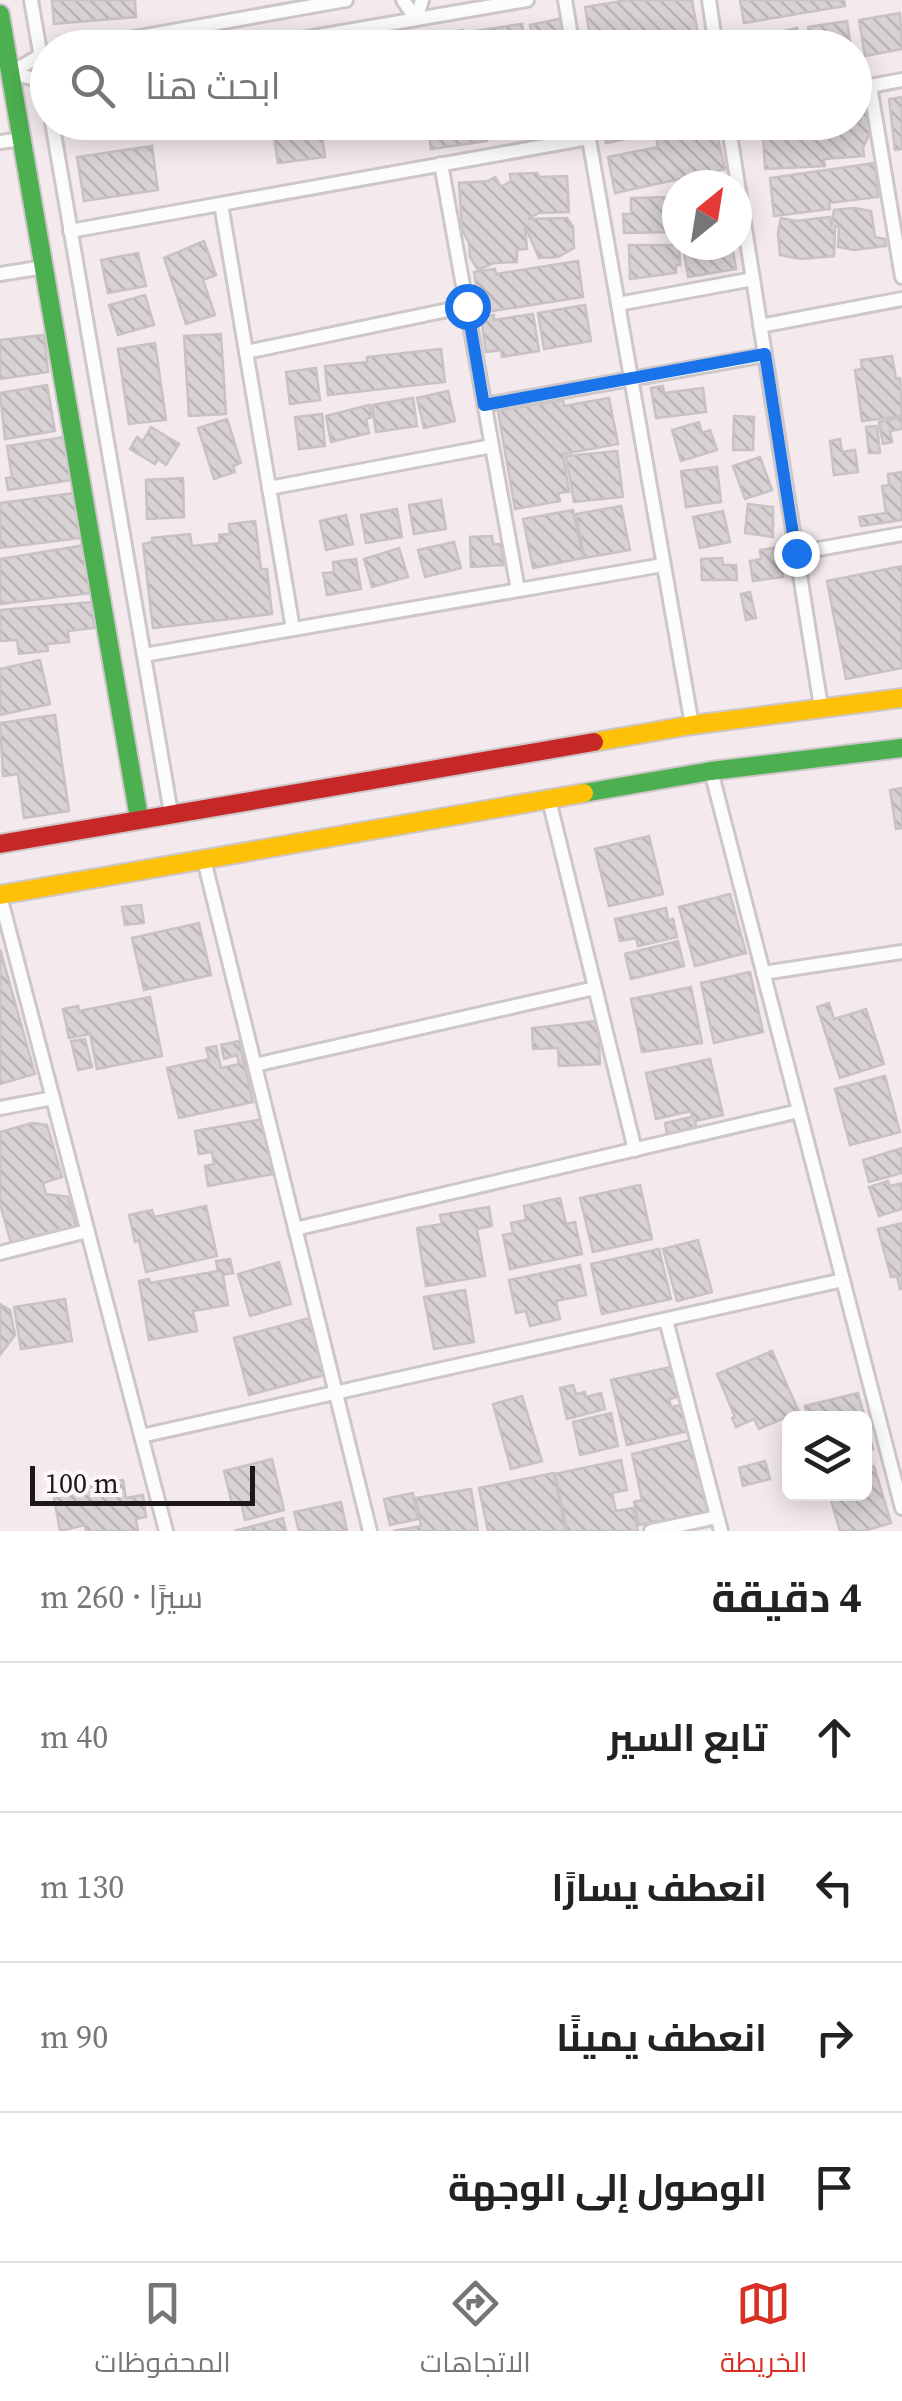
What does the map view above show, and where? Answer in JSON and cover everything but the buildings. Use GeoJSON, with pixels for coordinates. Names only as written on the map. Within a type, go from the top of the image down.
{"type":"FeatureCollection","features":[{"type":"Feature","properties":{"kind":"main road"},"geometry":{"type":"LineString","coordinates":[[0,14],[140,818]]}},
{"type":"Feature","properties":{"kind":"main road"},"geometry":{"type":"LineString","coordinates":[[0,844],[692,725],[902,698]]}},
{"type":"Feature","properties":{"kind":"main road"},"geometry":{"type":"LineString","coordinates":[[0,896],[711,772],[902,748]]}},
{"type":"Feature","properties":{"kind":"street"},"geometry":{"type":"LineString","coordinates":[[30,0],[38,30]]}},
{"type":"Feature","properties":{"kind":"street"},"geometry":{"type":"LineString","coordinates":[[178,30],[346,0]]}},
{"type":"Feature","properties":{"kind":"street"},"geometry":{"type":"LineString","coordinates":[[403,0],[416,19]]}},
{"type":"Feature","properties":{"kind":"street"},"geometry":{"type":"LineString","coordinates":[[416,19],[422,0]]}},
{"type":"Feature","properties":{"kind":"street"},"geometry":{"type":"LineString","coordinates":[[353,30],[527,0]]}},
{"type":"Feature","properties":{"kind":"street"},"geometry":{"type":"LineString","coordinates":[[565,0],[570,30]]}},
{"type":"Feature","properties":{"kind":"street"},"geometry":{"type":"LineString","coordinates":[[709,0],[713,30]]}},
{"type":"Feature","properties":{"kind":"street"},"geometry":{"type":"LineString","coordinates":[[10,73],[30,62]]}},
{"type":"Feature","properties":{"kind":"street"},"geometry":{"type":"LineString","coordinates":[[10,73],[30,78]]}},
{"type":"Feature","properties":{"kind":"street"},"geometry":{"type":"LineString","coordinates":[[872,86],[902,80]]}},
{"type":"Feature","properties":{"kind":"street"},"geometry":{"type":"LineString","coordinates":[[872,97],[902,277]]}},
{"type":"Feature","properties":{"kind":"street"},"geometry":{"type":"LineString","coordinates":[[0,142],[21,139]]}},
{"type":"Feature","properties":{"kind":"street"},"geometry":{"type":"LineString","coordinates":[[55,140],[171,813]]}},
{"type":"Feature","properties":{"kind":"street"},"geometry":{"type":"LineString","coordinates":[[70,230],[578,140]]}},
{"type":"Feature","properties":{"kind":"street"},"geometry":{"type":"LineString","coordinates":[[589,140],[692,725]]}},
{"type":"Feature","properties":{"kind":"street"},"geometry":{"type":"LineString","coordinates":[[731,140],[821,707]]}},
{"type":"Feature","properties":{"kind":"street"},"geometry":{"type":"LineString","coordinates":[[441,164],[518,590]]}},
{"type":"Feature","properties":{"kind":"street"},"geometry":{"type":"LineString","coordinates":[[221,204],[293,629]]}},
{"type":"Feature","properties":{"kind":"street"},"geometry":{"type":"LineString","coordinates":[[0,274],[44,266]]}},
{"type":"Feature","properties":{"kind":"street"},"geometry":{"type":"LineString","coordinates":[[618,304],[753,279]]}},
{"type":"Feature","properties":{"kind":"street"},"geometry":{"type":"LineString","coordinates":[[760,326],[902,299]]}},
{"type":"Feature","properties":{"kind":"street"},"geometry":{"type":"LineString","coordinates":[[246,352],[467,306]]}},
{"type":"Feature","properties":{"kind":"street"},"geometry":{"type":"LineString","coordinates":[[484,405],[765,354]]}},
{"type":"Feature","properties":{"kind":"street"},"geometry":{"type":"LineString","coordinates":[[269,488],[492,446]]}},
{"type":"Feature","properties":{"kind":"street"},"geometry":{"type":"LineString","coordinates":[[796,553],[902,534]]}},
{"type":"Feature","properties":{"kind":"street"},"geometry":{"type":"LineString","coordinates":[[144,656],[664,565]]}},
{"type":"Feature","properties":{"kind":"street"},"geometry":{"type":"LineString","coordinates":[[711,772],[902,1508]]}},
{"type":"Feature","properties":{"kind":"street"},"geometry":{"type":"LineString","coordinates":[[549,800],[635,1150]]}},
{"type":"Feature","properties":{"kind":"street"},"geometry":{"type":"LineString","coordinates":[[204,860],[370,1531]]}},
{"type":"Feature","properties":{"kind":"street"},"geometry":{"type":"LineString","coordinates":[[0,896],[166,1531]]}},
{"type":"Feature","properties":{"kind":"street"},"geometry":{"type":"LineString","coordinates":[[763,973],[902,952]]}},
{"type":"Feature","properties":{"kind":"street"},"geometry":{"type":"LineString","coordinates":[[255,1065],[595,988]]}},
{"type":"Feature","properties":{"kind":"street"},"geometry":{"type":"LineString","coordinates":[[0,1108],[53,1098]]}},
{"type":"Feature","properties":{"kind":"street"},"geometry":{"type":"LineString","coordinates":[[296,1229],[799,1111]]}},
{"type":"Feature","properties":{"kind":"street"},"geometry":{"type":"LineString","coordinates":[[0,1253],[87,1231]]}},
{"type":"Feature","properties":{"kind":"street"},"geometry":{"type":"LineString","coordinates":[[141,1436],[843,1280]]}},
{"type":"Feature","properties":{"kind":"street"},"geometry":{"type":"LineString","coordinates":[[651,1531],[719,1524],[666,1320]]}},
{"type":"Feature","properties":{"kind":"traffic: fast"},"geometry":{"type":"LineString","coordinates":[[0,14],[139,818]]}},
{"type":"Feature","properties":{"kind":"traffic: fast"},"geometry":{"type":"LineString","coordinates":[[584,793],[711,771],[902,748]]}},
{"type":"Feature","properties":{"kind":"traffic: slow"},"geometry":{"type":"LineString","coordinates":[[594,742],[902,698]]}},
{"type":"Feature","properties":{"kind":"traffic: slow"},"geometry":{"type":"LineString","coordinates":[[0,895],[584,793]]}},
{"type":"Feature","properties":{"kind":"traffic: jam"},"geometry":{"type":"LineString","coordinates":[[0,844],[594,742]]}},
{"type":"Feature","properties":{"kind":"route"},"geometry":{"type":"LineString","coordinates":[[467,306],[484,405],[765,354],[796,553]]}}]}
